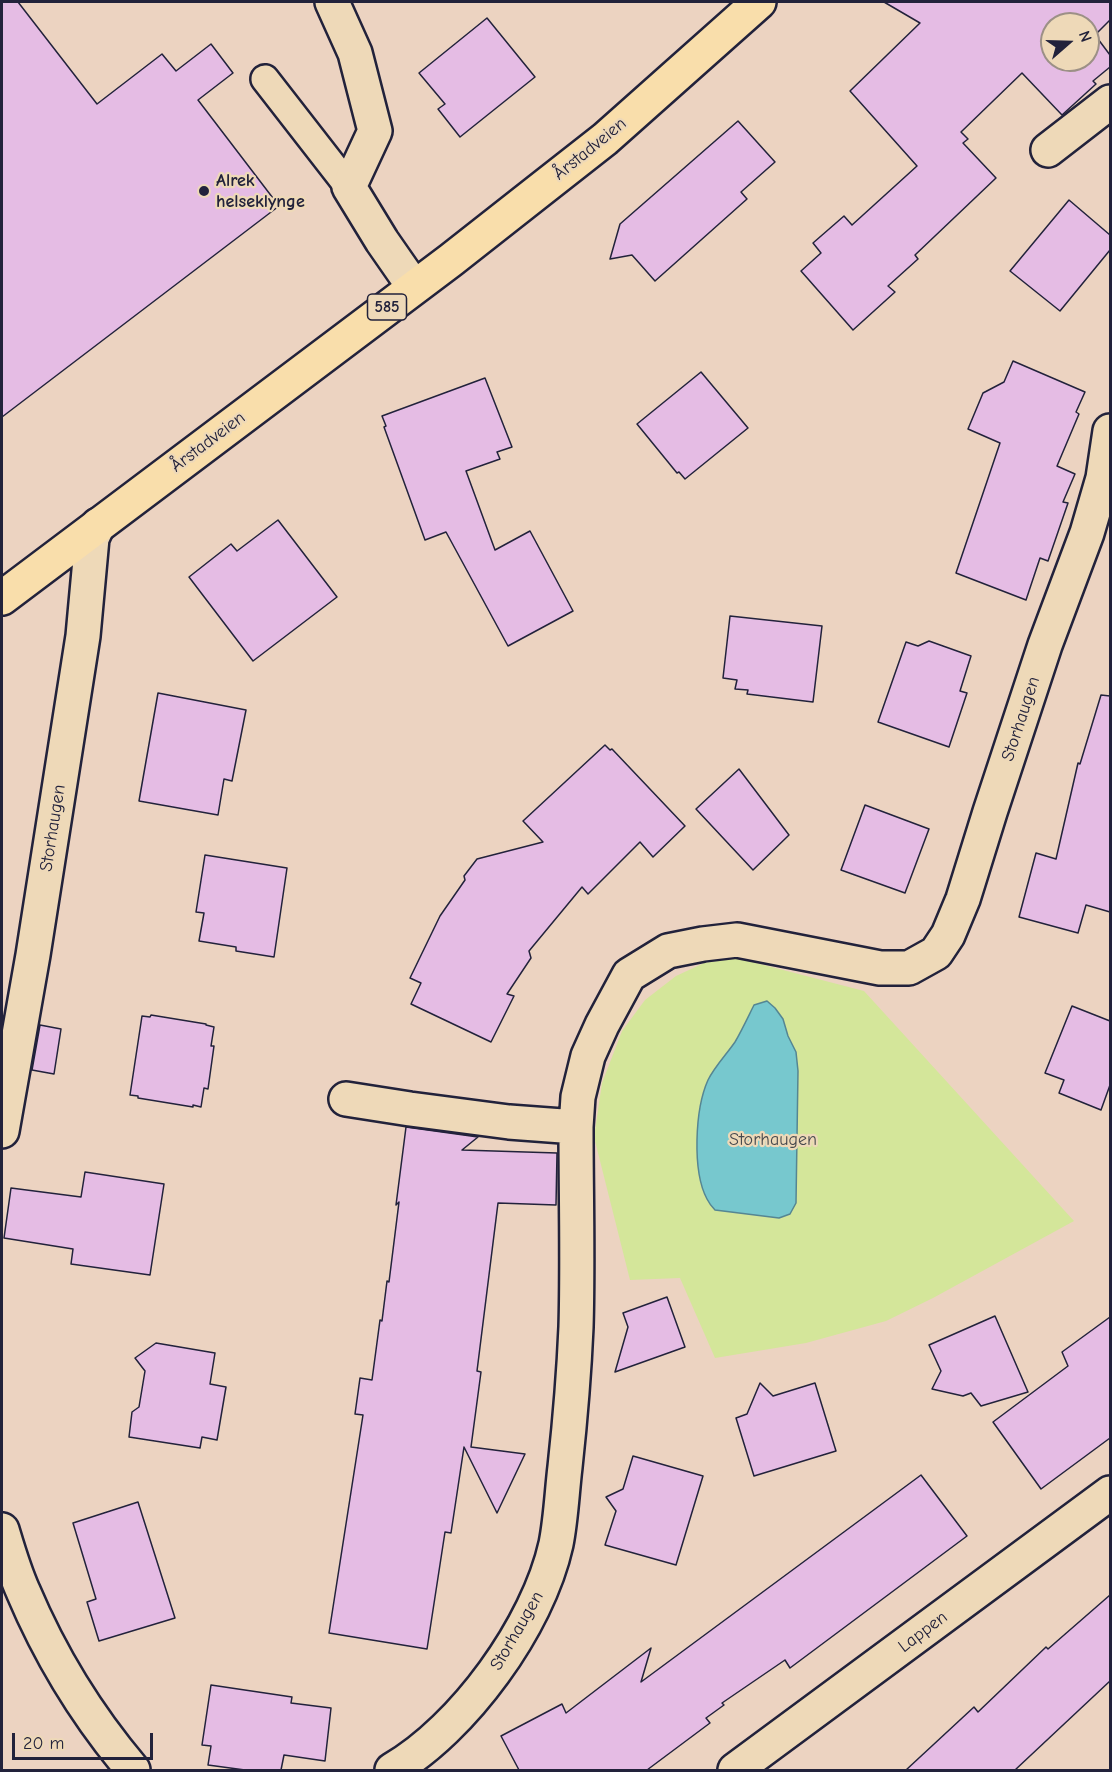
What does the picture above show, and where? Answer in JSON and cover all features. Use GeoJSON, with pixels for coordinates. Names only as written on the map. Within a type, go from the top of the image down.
{"type":"FeatureCollection","features":[{"type":"Feature","properties":{"kind":"main road","name":"Årstadveien"},"geometry":{"type":"LineString","coordinates":[[2,598],[414,287],[605,139],[759,2]]}},
{"type":"Feature","properties":{"kind":"street"},"geometry":{"type":"LineString","coordinates":[[332,2],[355,53],[375,131],[349,187],[414,287]]}},
{"type":"Feature","properties":{"kind":"street"},"geometry":{"type":"LineString","coordinates":[[1048,150],[1110,102]]}},
{"type":"Feature","properties":{"kind":"street","name":"Storhaugen"},"geometry":{"type":"LineString","coordinates":[[392,1770],[410,1760],[434,1739],[467,1706],[490,1677],[530,1613],[542,1588],[556,1544],[570,1417],[576,1326],[578,1097],[588,1056],[602,1025],[629,975],[668,951],[737,940],[880,968],[909,968],[936,952],[948,935],[963,899],[1046,645],[1087,533],[1103,478],[1110,431]]}},
{"type":"Feature","properties":{"kind":"street","name":"Storhaugen"},"geometry":{"type":"LineString","coordinates":[[2,1131],[33,955],[83,636],[92,538],[98,525]]}},
{"type":"Feature","properties":{"kind":"street"},"geometry":{"type":"LineString","coordinates":[[346,1099],[509,1122],[576,1127]]}},
{"type":"Feature","properties":{"kind":"street","name":"Lappen"},"geometry":{"type":"LineString","coordinates":[[735,1770],[1110,1492]]}},
{"type":"Feature","properties":{"kind":"street"},"geometry":{"type":"LineString","coordinates":[[2,1530],[22,1590],[66,1677],[114,1748],[133,1770]]}},
{"type":"Feature","properties":{"kind":"lane"},"geometry":{"type":"LineString","coordinates":[[265,79],[349,187]]}},
{"type":"Feature","properties":{"kind":"green space","name":"Storhaugen"},"geometry":{"type":"Polygon","coordinates":[[[737,958],[864,991],[1074,1221],[886,1321],[806,1343],[715,1358],[680,1278],[630,1280],[594,1137],[602,1083],[622,1031],[645,1000],[676,976],[704,963],[737,958]]]}},
{"type":"Feature","properties":{"kind":"water"},"geometry":{"type":"Polygon","coordinates":[[[767,1001],[783,1019],[796,1052],[798,1071],[796,1203],[790,1214],[779,1218],[715,1210],[702,1187],[697,1157],[700,1107],[708,1080],[735,1042],[754,1005],[767,1001]]]}},
{"type":"Feature","properties":{"kind":"building","name":"Alrek helseklynge"},"geometry":{"type":"Polygon","coordinates":[[[2,2],[18,2],[97,104],[162,54],[176,71],[211,44],[233,73],[198,100],[279,206],[2,417],[2,2]]]}},
{"type":"Feature","properties":{"kind":"building"},"geometry":{"type":"Polygon","coordinates":[[[884,2],[1110,2],[1110,20],[1100,30],[1100,12],[1040,12],[1040,72],[1100,72],[1100,42],[1110,55],[1110,67],[1093,81],[1096,84],[1062,115],[1022,73],[961,132],[968,139],[963,143],[996,178],[915,255],[918,259],[888,286],[895,292],[853,330],[801,271],[821,253],[813,243],[844,216],[852,225],[917,166],[850,91],[920,23],[884,2]]]}},
{"type":"Feature","properties":{"kind":"building"},"geometry":{"type":"Polygon","coordinates":[[[487,18],[535,77],[460,137],[438,109],[445,104],[419,73],[487,18]]]}},
{"type":"Feature","properties":{"kind":"building"},"geometry":{"type":"Polygon","coordinates":[[[738,121],[775,162],[741,192],[747,199],[655,281],[632,255],[610,259],[620,224],[738,121]]]}},
{"type":"Feature","properties":{"kind":"building"},"geometry":{"type":"Polygon","coordinates":[[[1069,200],[1110,235],[1110,250],[1060,311],[1010,271],[1069,200]]]}},
{"type":"Feature","properties":{"kind":"building"},"geometry":{"type":"Polygon","coordinates":[[[1013,361],[1085,392],[1076,412],[1079,414],[1057,466],[1075,474],[1063,502],[1068,503],[1048,561],[1040,558],[1026,600],[956,573],[1000,443],[968,429],[983,393],[1004,382],[1013,361]]]}},
{"type":"Feature","properties":{"kind":"building"},"geometry":{"type":"Polygon","coordinates":[[[701,372],[748,428],[685,479],[679,472],[677,473],[637,424],[701,372]]]}},
{"type":"Feature","properties":{"kind":"building"},"geometry":{"type":"Polygon","coordinates":[[[485,378],[512,447],[497,452],[500,459],[466,471],[495,550],[530,531],[573,611],[508,646],[446,532],[425,540],[382,416],[485,378]]]}},
{"type":"Feature","properties":{"kind":"building"},"geometry":{"type":"Polygon","coordinates":[[[278,520],[337,597],[253,661],[189,577],[231,544],[237,551],[278,520]]]}},
{"type":"Feature","properties":{"kind":"building"},"geometry":{"type":"Polygon","coordinates":[[[730,616],[822,626],[813,702],[747,694],[748,690],[735,689],[737,680],[723,678],[730,616]]]}},
{"type":"Feature","properties":{"kind":"building"},"geometry":{"type":"Polygon","coordinates":[[[929,641],[971,656],[960,691],[967,693],[949,747],[878,722],[906,642],[918,646],[929,641]]]}},
{"type":"Feature","properties":{"kind":"building"},"geometry":{"type":"Polygon","coordinates":[[[158,693],[246,710],[232,781],[224,779],[218,815],[139,801],[158,693]]]}},
{"type":"Feature","properties":{"kind":"building"},"geometry":{"type":"Polygon","coordinates":[[[1101,695],[1110,696],[1110,912],[1086,905],[1078,933],[1019,917],[1036,853],[1056,859],[1078,763],[1080,764],[1101,695]]]}},
{"type":"Feature","properties":{"kind":"building"},"geometry":{"type":"Polygon","coordinates":[[[605,745],[610,750],[612,749],[685,826],[653,857],[640,842],[588,894],[582,887],[529,951],[531,958],[507,994],[514,996],[491,1042],[411,1004],[421,983],[410,978],[440,916],[465,880],[464,876],[477,859],[543,842],[523,821],[605,745]]]}},
{"type":"Feature","properties":{"kind":"building"},"geometry":{"type":"Polygon","coordinates":[[[739,769],[789,835],[753,870],[696,809],[739,769]]]}},
{"type":"Feature","properties":{"kind":"building"},"geometry":{"type":"Polygon","coordinates":[[[865,805],[929,829],[905,893],[841,870],[865,805]]]}},
{"type":"Feature","properties":{"kind":"building"},"geometry":{"type":"Polygon","coordinates":[[[205,855],[287,868],[274,957],[236,951],[236,947],[199,941],[204,913],[196,912],[205,855]]]}},
{"type":"Feature","properties":{"kind":"building"},"geometry":{"type":"Polygon","coordinates":[[[1072,1006],[1110,1021],[1110,1085],[1101,1110],[1059,1093],[1064,1080],[1045,1073],[1072,1006]]]}},
{"type":"Feature","properties":{"kind":"building"},"geometry":{"type":"Polygon","coordinates":[[[151,1015],[214,1027],[211,1046],[214,1046],[208,1089],[204,1088],[201,1107],[130,1095],[142,1016],[150,1017],[151,1015]]]}},
{"type":"Feature","properties":{"kind":"building"},"geometry":{"type":"Polygon","coordinates":[[[40,1025],[61,1029],[54,1074],[32,1070],[40,1025]]]}},
{"type":"Feature","properties":{"kind":"building"},"geometry":{"type":"Polygon","coordinates":[[[406,1127],[478,1137],[462,1150],[557,1153],[556,1205],[498,1203],[477,1371],[481,1372],[471,1447],[525,1454],[497,1513],[464,1447],[451,1533],[445,1532],[427,1649],[329,1633],[363,1415],[355,1414],[360,1378],[372,1380],[380,1320],[382,1321],[387,1281],[389,1282],[406,1127]]]}},
{"type":"Feature","properties":{"kind":"building"},"geometry":{"type":"Polygon","coordinates":[[[85,1172],[164,1184],[150,1275],[71,1264],[73,1249],[4,1238],[11,1188],[81,1197],[85,1172]]]}},
{"type":"Feature","properties":{"kind":"building"},"geometry":{"type":"Polygon","coordinates":[[[667,1297],[685,1347],[615,1372],[628,1327],[623,1313],[667,1297]]]}},
{"type":"Feature","properties":{"kind":"building"},"geometry":{"type":"Polygon","coordinates":[[[995,1316],[1028,1392],[981,1406],[971,1393],[963,1396],[932,1389],[941,1371],[929,1345],[995,1316]]]}},
{"type":"Feature","properties":{"kind":"building"},"geometry":{"type":"Polygon","coordinates":[[[1110,1317],[1110,1438],[1041,1489],[993,1422],[1068,1366],[1062,1352],[1110,1317]]]}},
{"type":"Feature","properties":{"kind":"building"},"geometry":{"type":"Polygon","coordinates":[[[156,1343],[215,1353],[210,1384],[226,1387],[217,1440],[202,1437],[200,1448],[129,1437],[132,1412],[139,1407],[145,1371],[135,1358],[156,1343]]]}},
{"type":"Feature","properties":{"kind":"building"},"geometry":{"type":"Polygon","coordinates":[[[760,1383],[773,1396],[815,1383],[836,1451],[754,1476],[736,1418],[747,1414],[760,1383]]]}},
{"type":"Feature","properties":{"kind":"building"},"geometry":{"type":"Polygon","coordinates":[[[633,1456],[703,1476],[676,1565],[605,1545],[616,1511],[606,1497],[623,1489],[633,1456]]]}},
{"type":"Feature","properties":{"kind":"building"},"geometry":{"type":"Polygon","coordinates":[[[921,1475],[967,1536],[790,1668],[785,1660],[722,1703],[724,1705],[706,1718],[710,1723],[647,1770],[519,1770],[501,1736],[562,1704],[566,1713],[651,1648],[641,1682],[921,1475]]]}},
{"type":"Feature","properties":{"kind":"building"},"geometry":{"type":"Polygon","coordinates":[[[138,1502],[175,1618],[99,1641],[87,1602],[96,1599],[73,1523],[138,1502]]]}},
{"type":"Feature","properties":{"kind":"building"},"geometry":{"type":"Polygon","coordinates":[[[1110,1595],[1110,1681],[1015,1770],[906,1770],[974,1707],[978,1712],[1046,1647],[1048,1649],[1110,1595]]]}},
{"type":"Feature","properties":{"kind":"building"},"geometry":{"type":"Polygon","coordinates":[[[211,1685],[292,1697],[291,1703],[331,1708],[325,1761],[284,1755],[281,1770],[245,1770],[208,1765],[211,1746],[202,1745],[211,1685]]]}},
{"type":"Feature","properties":{"kind":"place","name":"Alrek helseklynge"},"geometry":{"type":"Point","coordinates":[204,191]}}]}
